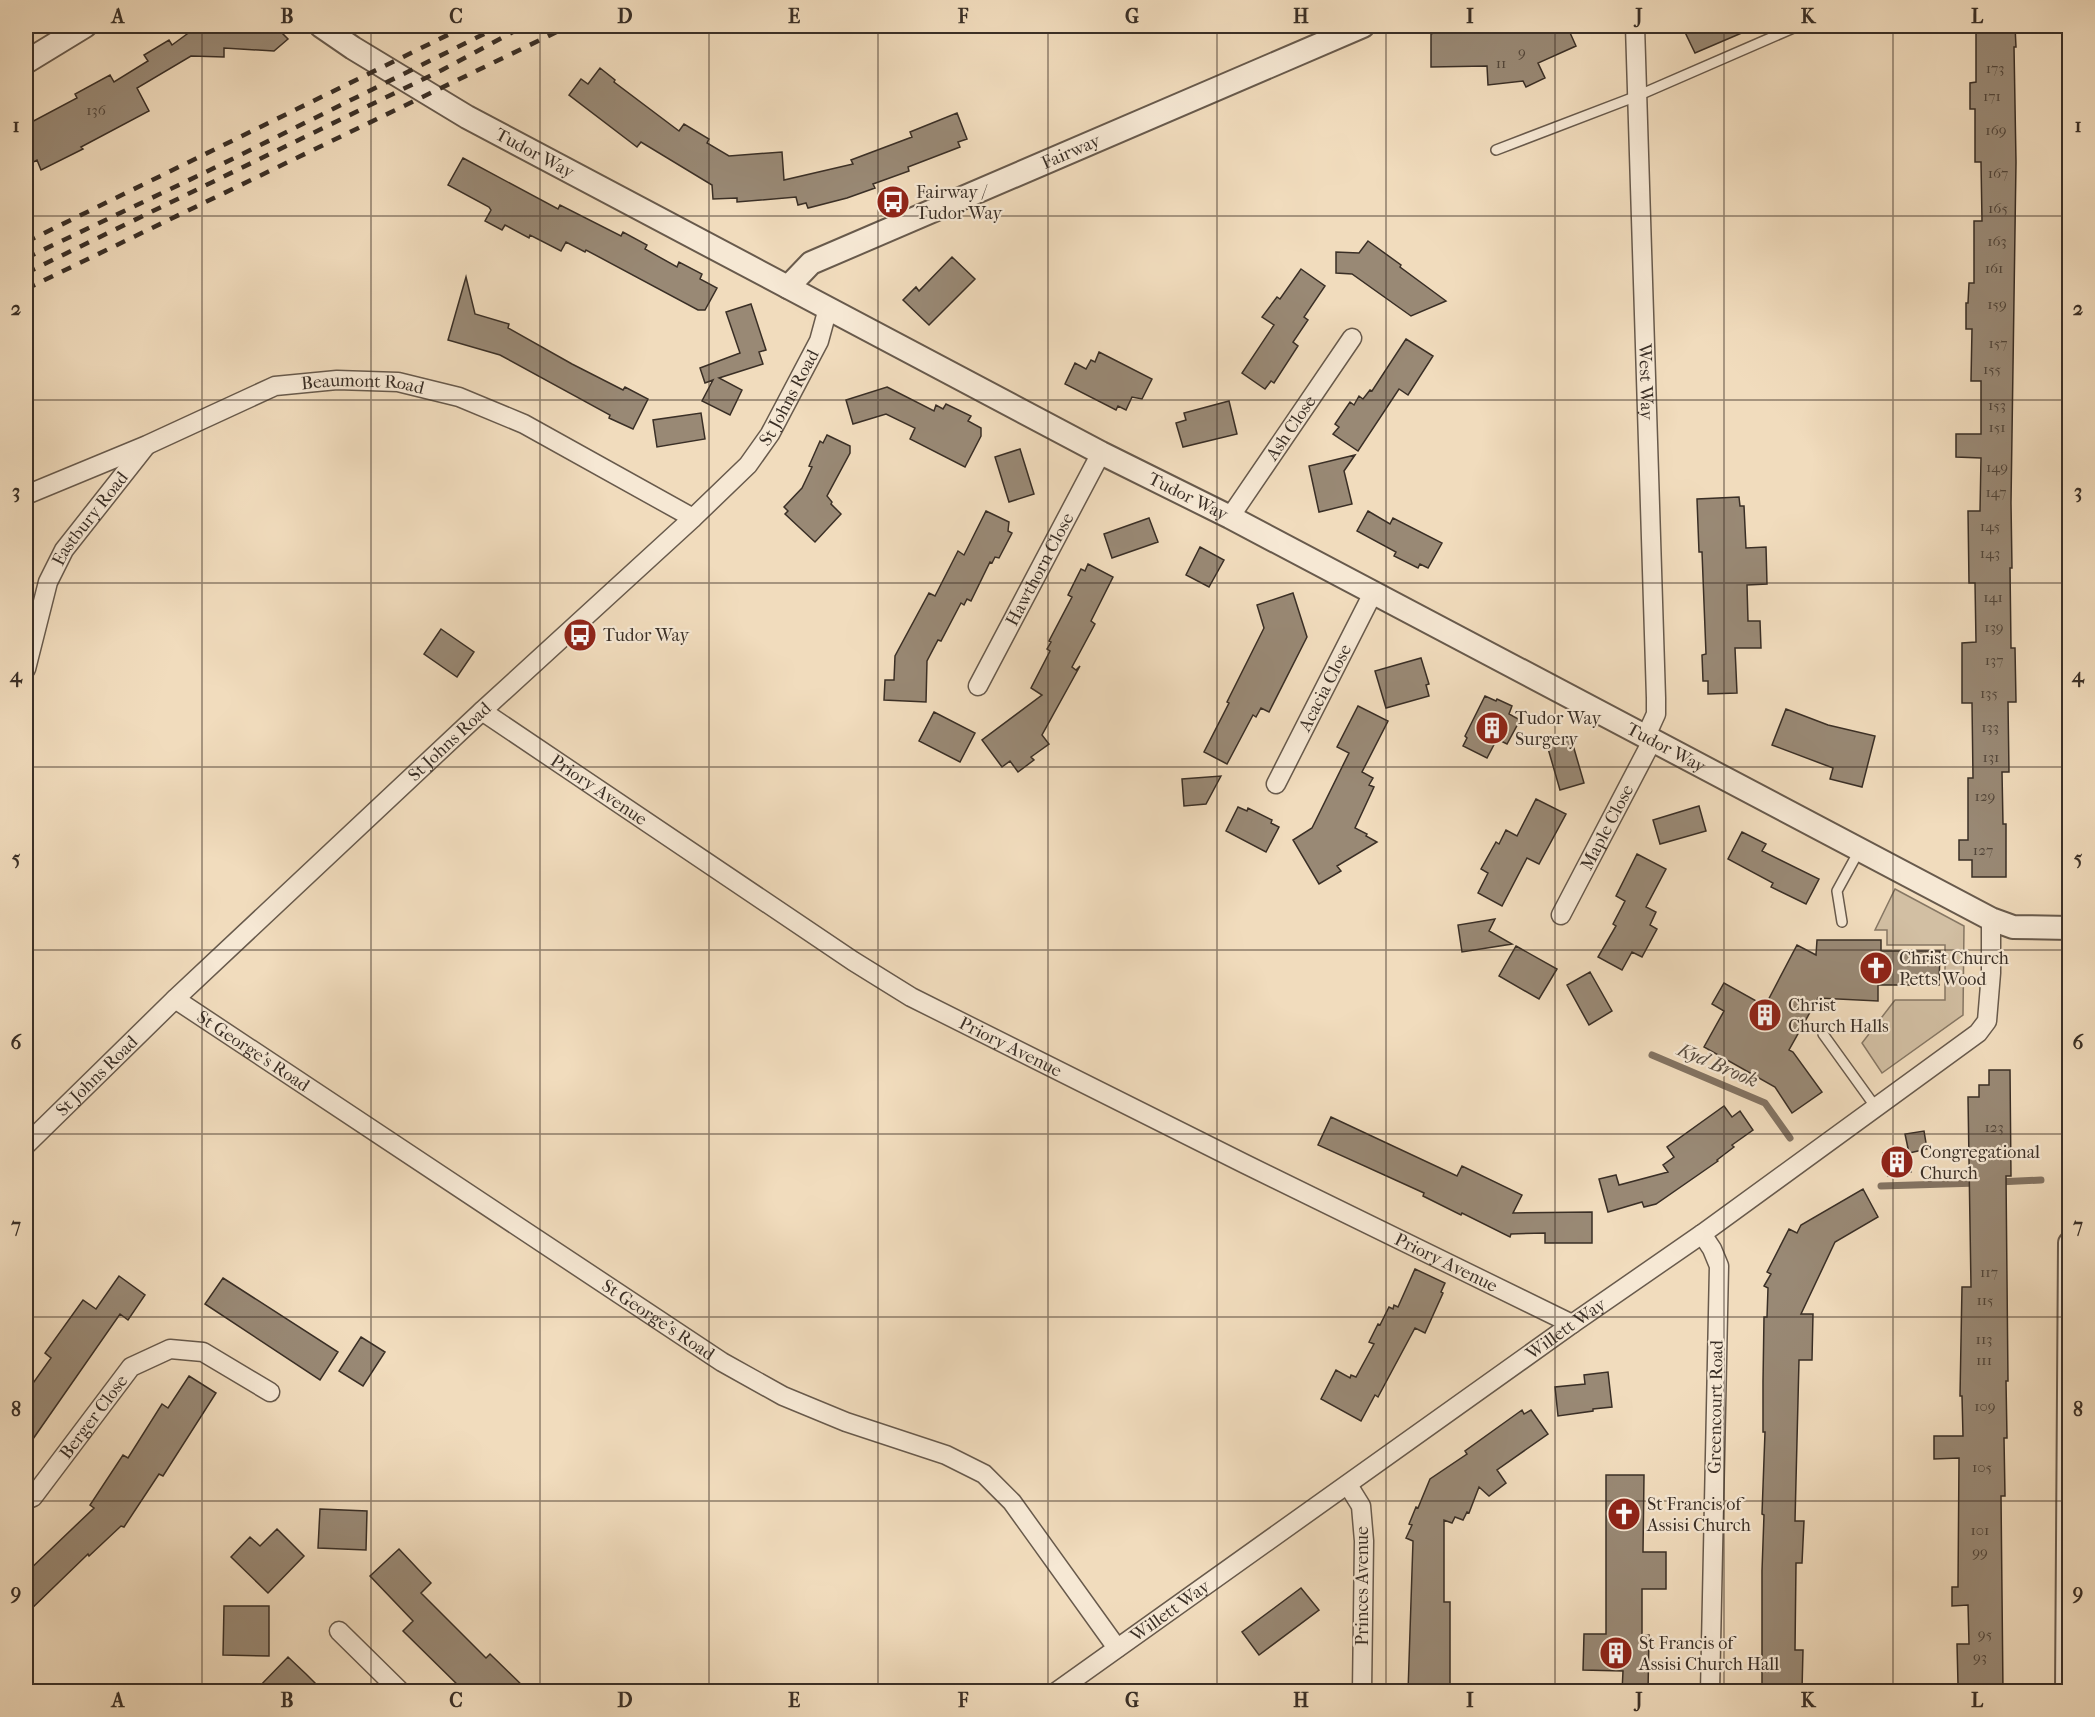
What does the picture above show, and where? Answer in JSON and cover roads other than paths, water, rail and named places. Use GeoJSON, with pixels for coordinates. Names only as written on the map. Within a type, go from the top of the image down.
{"type":"FeatureCollection","features":[{"type":"Feature","properties":{"kind":"street"},"geometry":{"type":"LineString","coordinates":[[26,62],[85,26]]}},
{"type":"Feature","properties":{"kind":"street","name":"Tudor Way"},"geometry":{"type":"LineString","coordinates":[[321,26],[458,112],[1101,453],[1230,517],[1991,919],[2013,927],[2070,928]]}},
{"type":"Feature","properties":{"kind":"street","name":"Fairway"},"geometry":{"type":"LineString","coordinates":[[788,287],[811,263],[1361,26]]}},
{"type":"Feature","properties":{"kind":"street","name":"West Way"},"geometry":{"type":"LineString","coordinates":[[1635,26],[1656,698],[1656,714],[1649,737]]}},
{"type":"Feature","properties":{"kind":"street","name":"St Johns Road"},"geometry":{"type":"LineString","coordinates":[[26,1144],[175,999],[748,465],[770,434],[819,341],[828,308]]}},
{"type":"Feature","properties":{"kind":"street","name":"Ash Close"},"geometry":{"type":"LineString","coordinates":[[1230,517],[1352,338]]}},
{"type":"Feature","properties":{"kind":"street","name":"Beaumont Road"},"geometry":{"type":"LineString","coordinates":[[26,495],[147,445],[276,386],[337,380],[398,382],[459,397],[524,424],[693,518]]}},
{"type":"Feature","properties":{"kind":"street","name":"Eastbury Road"},"geometry":{"type":"LineString","coordinates":[[26,669],[48,582],[64,550],[147,445]]}},
{"type":"Feature","properties":{"kind":"street","name":"Hawthorn Close"},"geometry":{"type":"LineString","coordinates":[[978,686],[1101,453]]}},
{"type":"Feature","properties":{"kind":"street","name":"Acacia Close"},"geometry":{"type":"LineString","coordinates":[[1276,784],[1373,593]]}},
{"type":"Feature","properties":{"kind":"street","name":"Priory Avenue"},"geometry":{"type":"LineString","coordinates":[[482,711],[852,961],[911,998],[1572,1324]]}},
{"type":"Feature","properties":{"kind":"street","name":"Maple Close"},"geometry":{"type":"LineString","coordinates":[[1561,915],[1649,737]]}},
{"type":"Feature","properties":{"kind":"street","name":"Willett Way"},"geometry":{"type":"LineString","coordinates":[[1056,1692],[1702,1234],[1978,1033],[1987,1021],[1991,973],[1991,919]]}},
{"type":"Feature","properties":{"kind":"street","name":"St George's Road"},"geometry":{"type":"LineString","coordinates":[[175,999],[722,1362],[783,1396],[846,1422],[946,1455],[984,1474],[1012,1502],[1118,1648]]}},
{"type":"Feature","properties":{"kind":"street","name":"Greencourt Road"},"geometry":{"type":"LineString","coordinates":[[1702,1234],[1719,1266],[1710,1692]]}},
{"type":"Feature","properties":{"kind":"street"},"geometry":{"type":"LineString","coordinates":[[2067,1692],[2070,1243]]}},
{"type":"Feature","properties":{"kind":"street","name":"Berger Close"},"geometry":{"type":"LineString","coordinates":[[26,1500],[33,1497],[131,1367],[170,1349],[203,1352],[270,1392]]}},
{"type":"Feature","properties":{"kind":"street","name":"Princes Avenue"},"geometry":{"type":"LineString","coordinates":[[1347,1485],[1360,1506],[1364,1541],[1362,1692]]}},
{"type":"Feature","properties":{"kind":"street"},"geometry":{"type":"LineString","coordinates":[[339,1630],[401,1692]]}},
{"type":"Feature","properties":{"kind":"lane"},"geometry":{"type":"LineString","coordinates":[[1496,150],[1637,96],[1798,26]]}},
{"type":"Feature","properties":{"kind":"lane"},"geometry":{"type":"LineString","coordinates":[[1842,922],[1837,891],[1861,849]]}},
{"type":"Feature","properties":{"kind":"lane"},"geometry":{"type":"LineString","coordinates":[[1823,1034],[1876,1109]]}},
{"type":"Feature","properties":{"kind":"waterway","name":"Kyd Brook"},"geometry":{"type":"LineString","coordinates":[[1652,1055],[1765,1103],[1790,1138]]}},
{"type":"Feature","properties":{"kind":"waterway","name":"Kyd Brook"},"geometry":{"type":"LineString","coordinates":[[1998,1182],[2041,1180]]}},
{"type":"Feature","properties":{"kind":"waterway","name":"Kyd Brook"},"geometry":{"type":"LineString","coordinates":[[1881,1186],[1978,1183]]}},
{"type":"Feature","properties":{"kind":"railway"},"geometry":{"type":"LineString","coordinates":[[26,242],[466,26]]}},
{"type":"Feature","properties":{"kind":"railway"},"geometry":{"type":"LineString","coordinates":[[26,258],[206,172],[500,26]]}},
{"type":"Feature","properties":{"kind":"railway"},"geometry":{"type":"LineString","coordinates":[[26,273],[442,70],[524,26]]}},
{"type":"Feature","properties":{"kind":"railway"},"geometry":{"type":"LineString","coordinates":[[26,289],[569,26]]}},
{"type":"Feature","properties":{"kind":"place","name":"Fairway / Tudor Way"},"geometry":{"type":"Point","coordinates":[893,202]}},
{"type":"Feature","properties":{"kind":"place","name":"Tudor Way"},"geometry":{"type":"Point","coordinates":[580,635]}},
{"type":"Feature","properties":{"kind":"place","name":"Tudor Way Surgery"},"geometry":{"type":"Point","coordinates":[1492,728]}},
{"type":"Feature","properties":{"kind":"place","name":"Christ Church Petts Wood"},"geometry":{"type":"Point","coordinates":[1876,968]}},
{"type":"Feature","properties":{"kind":"place","name":"Christ Church Halls"},"geometry":{"type":"Point","coordinates":[1765,1015]}},
{"type":"Feature","properties":{"kind":"place","name":"Congregational Church"},"geometry":{"type":"Point","coordinates":[1897,1162]}},
{"type":"Feature","properties":{"kind":"place","name":"St Francis of Assisi Church"},"geometry":{"type":"Point","coordinates":[1624,1514]}},
{"type":"Feature","properties":{"kind":"place","name":"St Francis of Assisi Church Hall"},"geometry":{"type":"Point","coordinates":[1616,1653]}}]}
